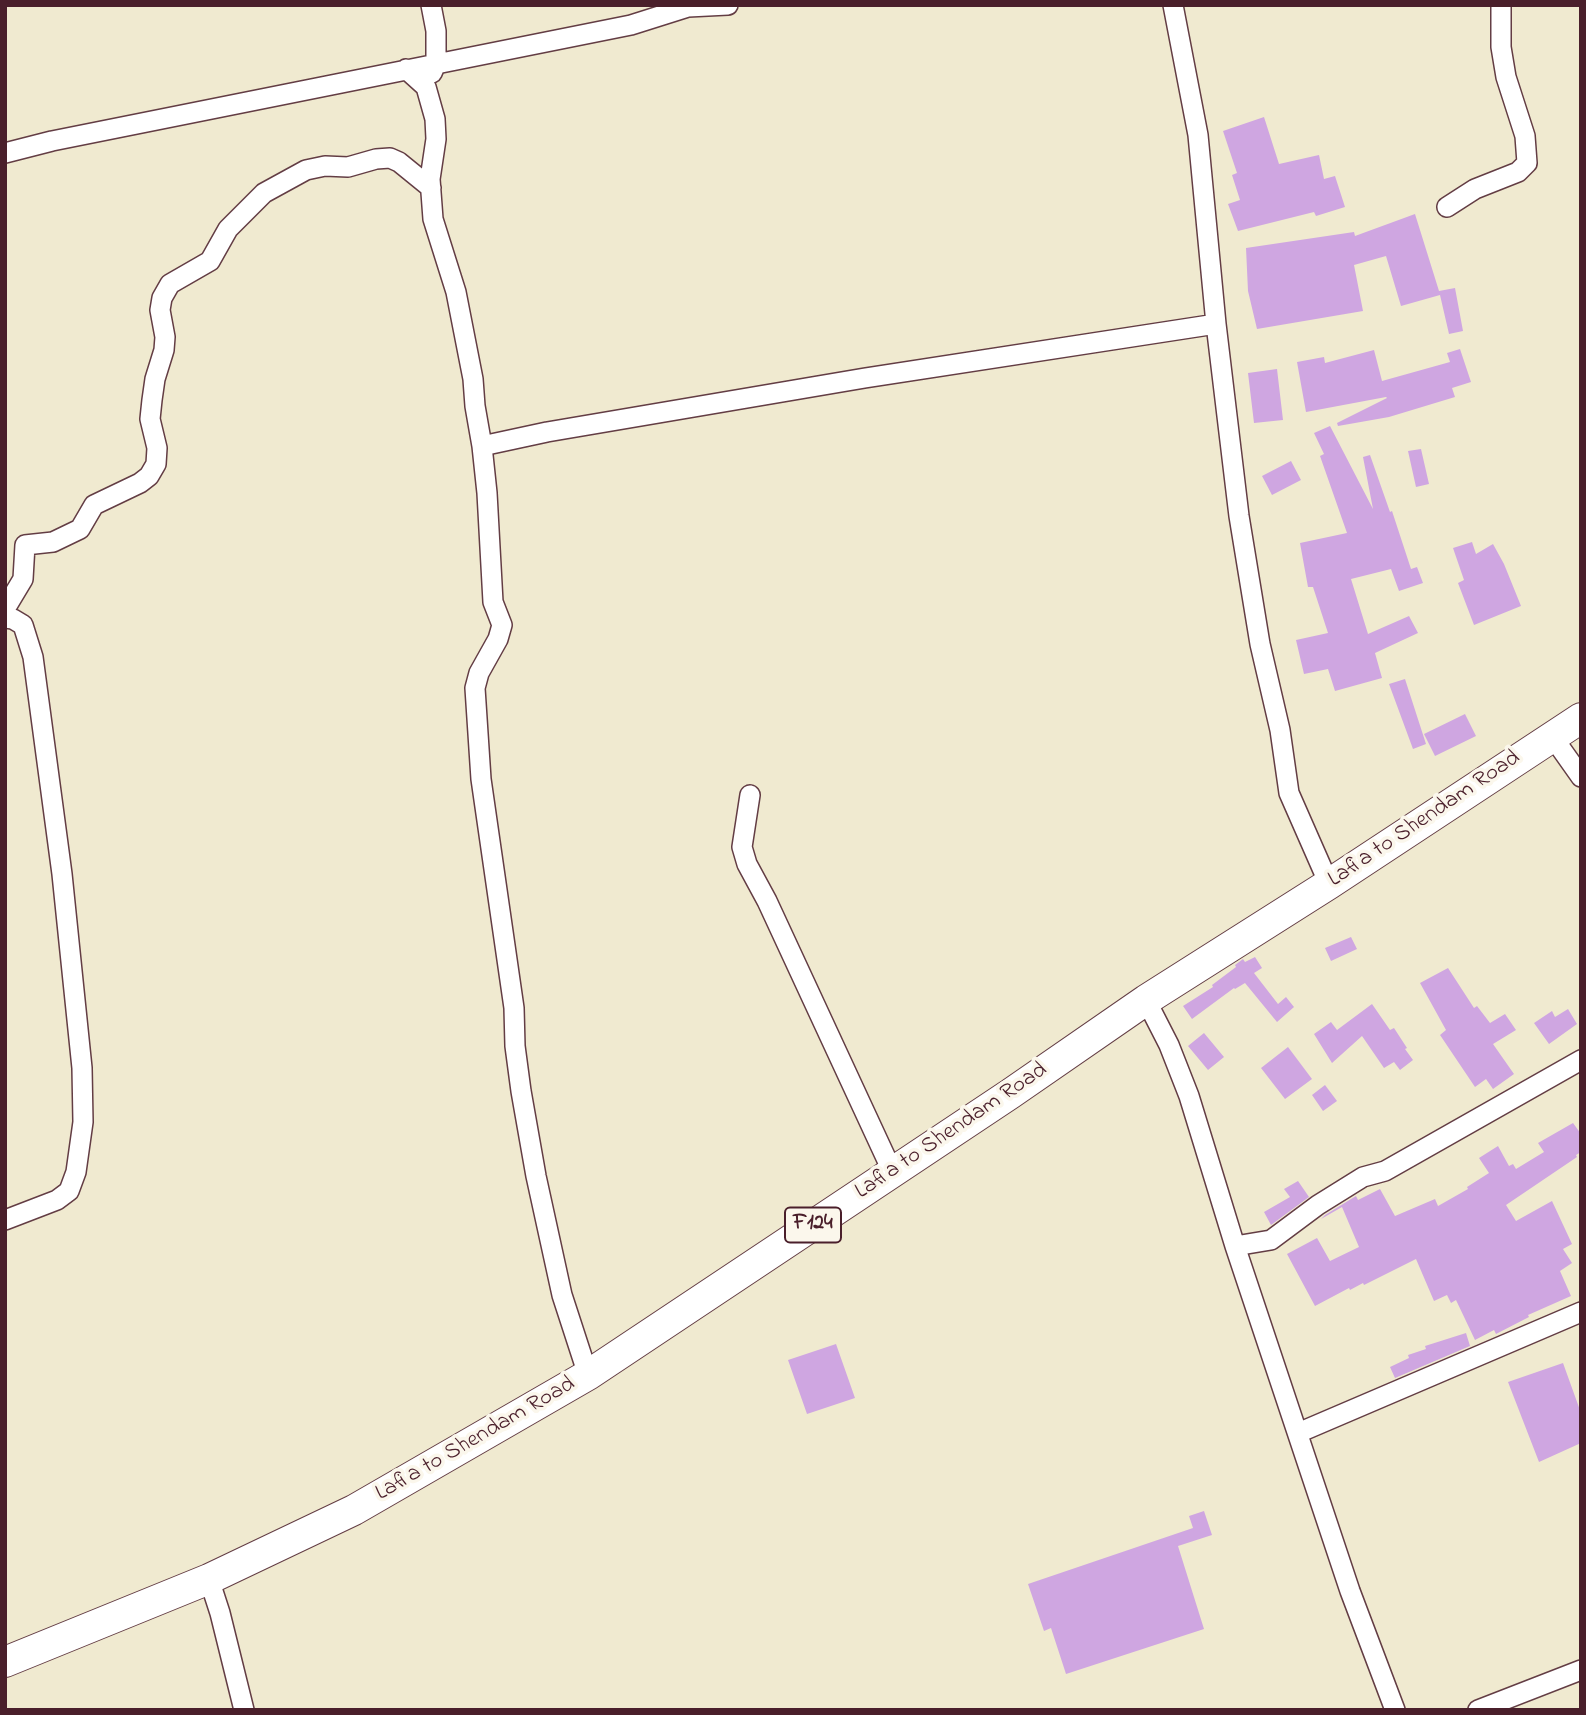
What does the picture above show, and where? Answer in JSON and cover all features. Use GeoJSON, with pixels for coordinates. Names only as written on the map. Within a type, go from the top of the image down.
{"type":"FeatureCollection","features":[{"type":"Feature","properties":{"kind":"main road","name":"Lafia to Shendam Road"},"geometry":{"type":"LineString","coordinates":[[5,1662],[209,1579],[354,1510],[588,1376],[1146,999],[1329,884],[1581,718]]}},
{"type":"Feature","properties":{"kind":"street"},"geometry":{"type":"LineString","coordinates":[[426,87],[436,64],[436,31],[431,5]]}},
{"type":"Feature","properties":{"kind":"street"},"geometry":{"type":"LineString","coordinates":[[5,153],[52,141],[631,25],[688,7],[727,5]]}},
{"type":"Feature","properties":{"kind":"street"},"geometry":{"type":"LineString","coordinates":[[1172,5],[1198,135],[1216,324],[1239,516],[1260,644],[1280,730],[1289,793],[1329,884]]}},
{"type":"Feature","properties":{"kind":"street"},"geometry":{"type":"LineString","coordinates":[[1447,208],[1475,189],[1518,172],[1527,163],[1525,136],[1506,77],[1501,47],[1501,5]]}},
{"type":"Feature","properties":{"kind":"street"},"geometry":{"type":"LineString","coordinates":[[406,69],[426,87],[435,119],[436,139],[430,188],[433,219],[456,292],[473,379],[482,446],[493,602],[502,625],[498,639],[479,673],[475,688],[481,779],[514,1008],[515,1046],[521,1091],[562,1295],[588,1376]]}},
{"type":"Feature","properties":{"kind":"street"},"geometry":{"type":"LineString","coordinates":[[5,609],[23,579],[25,545],[53,542],[80,529],[94,505],[140,484],[156,464],[157,448],[150,419],[155,379],[164,350],[165,337],[160,310],[162,298],[170,284],[210,261],[228,229],[264,193],[306,170],[325,166],[348,167],[390,158],[430,188]]}},
{"type":"Feature","properties":{"kind":"street"},"geometry":{"type":"LineString","coordinates":[[482,446],[547,432],[864,378],[1216,324]]}},
{"type":"Feature","properties":{"kind":"street"},"geometry":{"type":"LineString","coordinates":[[5,618],[23,625],[33,657],[64,887],[82,1068],[83,1122],[76,1172],[69,1191],[57,1200],[5,1220]]}},
{"type":"Feature","properties":{"kind":"street"},"geometry":{"type":"LineString","coordinates":[[1552,736],[1581,777]]}},
{"type":"Feature","properties":{"kind":"street"},"geometry":{"type":"LineString","coordinates":[[750,794],[742,846],[747,864],[772,911],[892,1173]]}},
{"type":"Feature","properties":{"kind":"street"},"geometry":{"type":"LineString","coordinates":[[1146,999],[1169,1045],[1189,1096],[1235,1246],[1350,1591],[1395,1710]]}},
{"type":"Feature","properties":{"kind":"street"},"geometry":{"type":"LineString","coordinates":[[1235,1246],[1270,1240],[1363,1177],[1385,1171],[1581,1060]]}},
{"type":"Feature","properties":{"kind":"street"},"geometry":{"type":"LineString","coordinates":[[1298,1433],[1581,1312]]}},
{"type":"Feature","properties":{"kind":"street"},"geometry":{"type":"LineString","coordinates":[[209,1579],[244,1710]]}},
{"type":"Feature","properties":{"kind":"street"},"geometry":{"type":"LineString","coordinates":[[1478,1710],[1581,1670]]}},
{"type":"Feature","properties":{"kind":"building"},"geometry":{"type":"Polygon","coordinates":[[[1264,117],[1279,164],[1319,155],[1324,179],[1335,176],[1345,207],[1316,216],[1314,212],[1238,231],[1228,204],[1240,200],[1232,175],[1237,173],[1223,131],[1264,117]]]}},
{"type":"Feature","properties":{"kind":"building"},"geometry":{"type":"Polygon","coordinates":[[[1415,214],[1439,291],[1455,288],[1463,331],[1449,334],[1440,295],[1401,306],[1386,256],[1354,265],[1363,311],[1257,329],[1248,291],[1246,248],[1354,232],[1355,236],[1415,214]]]}},
{"type":"Feature","properties":{"kind":"building"},"geometry":{"type":"Polygon","coordinates":[[[1460,349],[1471,382],[1452,388],[1455,397],[1389,417],[1338,426],[1337,423],[1387,398],[1306,412],[1297,362],[1324,357],[1325,363],[1374,350],[1382,381],[1450,362],[1447,353],[1460,349]]]}},
{"type":"Feature","properties":{"kind":"building"},"geometry":{"type":"Polygon","coordinates":[[[1277,369],[1283,420],[1254,423],[1248,373],[1277,369]]]}},
{"type":"Feature","properties":{"kind":"building"},"geometry":{"type":"Polygon","coordinates":[[[1330,426],[1373,509],[1363,457],[1370,455],[1411,569],[1417,567],[1423,583],[1399,591],[1391,569],[1351,579],[1368,634],[1409,616],[1418,633],[1375,653],[1382,678],[1335,691],[1328,669],[1304,674],[1296,640],[1328,633],[1313,587],[1308,587],[1300,543],[1347,533],[1320,456],[1324,454],[1314,433],[1330,426]]]}},
{"type":"Feature","properties":{"kind":"building"},"geometry":{"type":"Polygon","coordinates":[[[1421,449],[1429,484],[1416,487],[1408,451],[1421,449]]]}},
{"type":"Feature","properties":{"kind":"building"},"geometry":{"type":"Polygon","coordinates":[[[1291,461],[1301,480],[1272,495],[1262,476],[1291,461]]]}},
{"type":"Feature","properties":{"kind":"building"},"geometry":{"type":"Polygon","coordinates":[[[1472,542],[1476,554],[1493,544],[1521,606],[1474,625],[1458,583],[1464,580],[1453,548],[1472,542]]]}},
{"type":"Feature","properties":{"kind":"building"},"geometry":{"type":"Polygon","coordinates":[[[1405,679],[1426,744],[1413,749],[1389,684],[1405,679]]]}},
{"type":"Feature","properties":{"kind":"building"},"geometry":{"type":"Polygon","coordinates":[[[1465,714],[1476,736],[1435,756],[1424,734],[1465,714]]]}},
{"type":"Feature","properties":{"kind":"building"},"geometry":{"type":"Polygon","coordinates":[[[1351,937],[1357,949],[1331,961],[1325,948],[1351,937]]]}},
{"type":"Feature","properties":{"kind":"building"},"geometry":{"type":"Polygon","coordinates":[[[1255,957],[1262,968],[1254,973],[1278,1004],[1286,997],[1294,1007],[1277,1022],[1245,983],[1192,1019],[1183,1006],[1213,987],[1212,985],[1243,959],[1245,962],[1255,957]]]}},
{"type":"Feature","properties":{"kind":"building"},"geometry":{"type":"Polygon","coordinates":[[[1448,968],[1474,1008],[1477,1006],[1490,1023],[1505,1014],[1516,1030],[1493,1044],[1514,1074],[1493,1089],[1486,1079],[1475,1087],[1440,1035],[1446,1030],[1420,983],[1448,968]]]}},
{"type":"Feature","properties":{"kind":"building"},"geometry":{"type":"Polygon","coordinates":[[[1372,1004],[1390,1030],[1394,1028],[1413,1060],[1400,1070],[1394,1062],[1384,1068],[1362,1036],[1332,1063],[1314,1034],[1331,1022],[1337,1030],[1372,1004]]]}},
{"type":"Feature","properties":{"kind":"building"},"geometry":{"type":"Polygon","coordinates":[[[1568,1009],[1577,1024],[1549,1044],[1534,1023],[1552,1011],[1555,1017],[1568,1009]]]}},
{"type":"Feature","properties":{"kind":"building"},"geometry":{"type":"Polygon","coordinates":[[[1204,1033],[1224,1057],[1208,1070],[1188,1046],[1204,1033]]]}},
{"type":"Feature","properties":{"kind":"building"},"geometry":{"type":"Polygon","coordinates":[[[1288,1047],[1312,1079],[1285,1099],[1261,1068],[1288,1047]]]}},
{"type":"Feature","properties":{"kind":"building"},"geometry":{"type":"Polygon","coordinates":[[[1325,1085],[1337,1101],[1323,1111],[1312,1095],[1325,1085]]]}},
{"type":"Feature","properties":{"kind":"building"},"geometry":{"type":"Polygon","coordinates":[[[1573,1123],[1581,1134],[1581,1152],[1577,1157],[1506,1205],[1516,1221],[1552,1201],[1572,1244],[1563,1249],[1572,1263],[1560,1271],[1571,1296],[1528,1315],[1529,1317],[1496,1334],[1494,1330],[1475,1340],[1456,1300],[1451,1303],[1447,1295],[1434,1301],[1416,1259],[1315,1306],[1287,1254],[1317,1238],[1330,1261],[1359,1247],[1342,1207],[1321,1219],[1325,1215],[1356,1196],[1358,1200],[1380,1189],[1395,1216],[1435,1199],[1438,1206],[1489,1173],[1479,1158],[1498,1146],[1509,1166],[1513,1164],[1516,1169],[1544,1152],[1538,1143],[1573,1123]]]}},
{"type":"Feature","properties":{"kind":"building"},"geometry":{"type":"Polygon","coordinates":[[[1298,1181],[1309,1197],[1271,1225],[1264,1212],[1290,1197],[1284,1189],[1298,1181]]]}},
{"type":"Feature","properties":{"kind":"building"},"geometry":{"type":"Polygon","coordinates":[[[1466,1333],[1470,1346],[1395,1378],[1390,1367],[1409,1358],[1408,1355],[1426,1349],[1425,1346],[1466,1333]]]}},
{"type":"Feature","properties":{"kind":"building"},"geometry":{"type":"Polygon","coordinates":[[[836,1344],[855,1398],[807,1414],[788,1360],[836,1344]]]}},
{"type":"Feature","properties":{"kind":"building"},"geometry":{"type":"Polygon","coordinates":[[[1563,1363],[1581,1413],[1581,1443],[1539,1462],[1508,1382],[1563,1363]]]}},
{"type":"Feature","properties":{"kind":"building"},"geometry":{"type":"Polygon","coordinates":[[[1204,1511],[1212,1535],[1178,1546],[1204,1629],[1066,1674],[1051,1628],[1044,1631],[1028,1584],[1193,1528],[1189,1516],[1204,1511]]]}}]}
